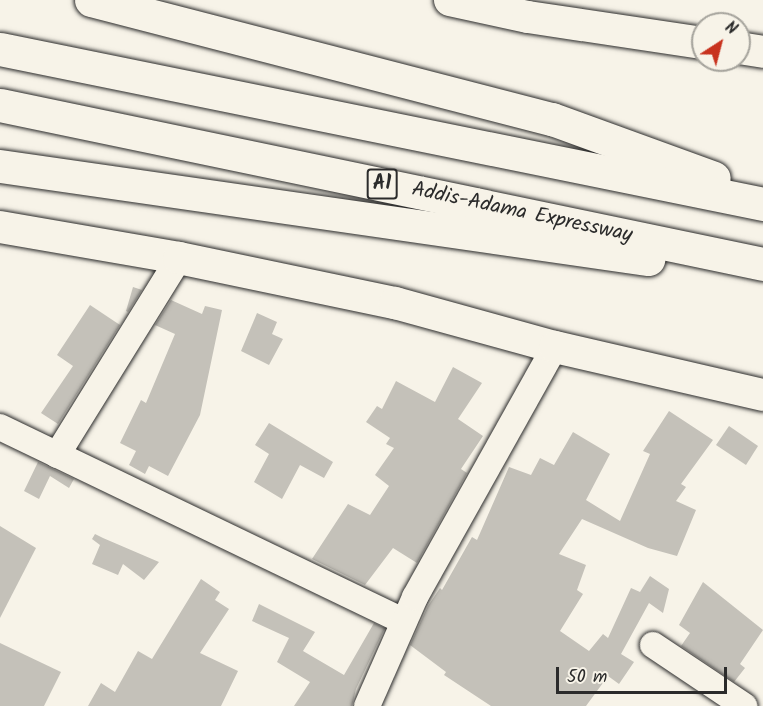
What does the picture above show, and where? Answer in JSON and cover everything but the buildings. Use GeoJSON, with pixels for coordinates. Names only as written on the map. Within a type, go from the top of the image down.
{"type":"FeatureCollection","features":[{"type":"Feature","properties":{"kind":"highway"},"geometry":{"type":"LineString","coordinates":[[91,0],[552,119],[763,197]]}},
{"type":"Feature","properties":{"kind":"highway"},"geometry":{"type":"LineString","coordinates":[[0,49],[763,204]]}},
{"type":"Feature","properties":{"kind":"highway","name":"Addis-Adama Expressway"},"geometry":{"type":"LineString","coordinates":[[0,105],[763,264]]}},
{"type":"Feature","properties":{"kind":"highway"},"geometry":{"type":"LineString","coordinates":[[0,166],[578,251],[763,268]]}},
{"type":"Feature","properties":{"kind":"street"},"geometry":{"type":"LineString","coordinates":[[450,0],[528,17],[691,41]]}},
{"type":"Feature","properties":{"kind":"street"},"geometry":{"type":"LineString","coordinates":[[0,227],[179,258],[395,303],[555,347],[763,395]]}},
{"type":"Feature","properties":{"kind":"street"},"geometry":{"type":"LineString","coordinates":[[57,454],[179,258]]}},
{"type":"Feature","properties":{"kind":"street"},"geometry":{"type":"LineString","coordinates":[[368,706],[404,621],[555,347]]}},
{"type":"Feature","properties":{"kind":"street"},"geometry":{"type":"LineString","coordinates":[[0,427],[404,621]]}},
{"type":"Feature","properties":{"kind":"street"},"geometry":{"type":"LineString","coordinates":[[653,645],[744,706]]}}]}
